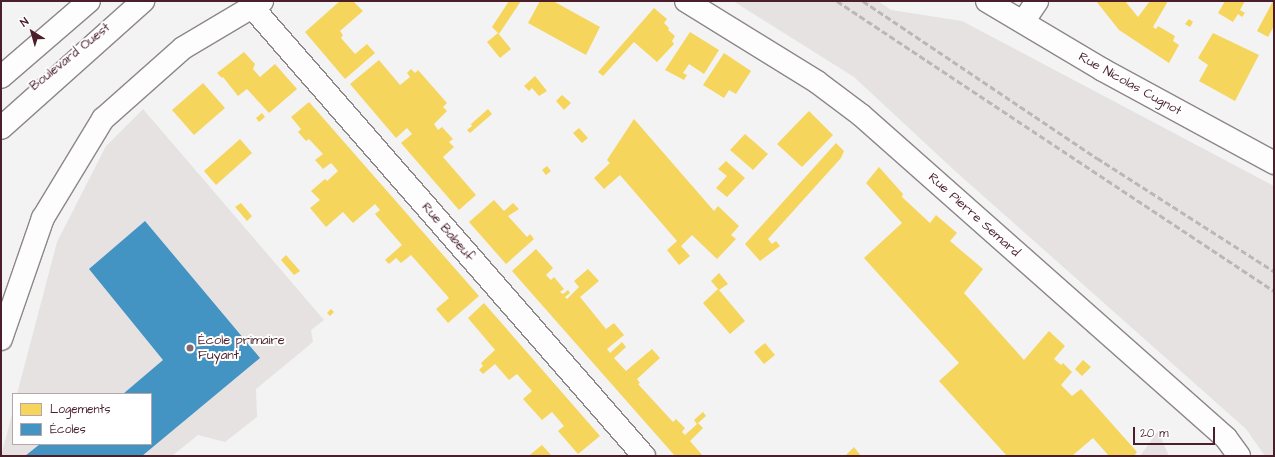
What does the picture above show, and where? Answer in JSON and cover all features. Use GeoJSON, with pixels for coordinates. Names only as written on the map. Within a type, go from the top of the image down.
{"type":"FeatureCollection","features":[{"type":"Feature","properties":{"kind":"street"},"geometry":{"type":"LineString","coordinates":[[1,77],[89,1]]}},
{"type":"Feature","properties":{"kind":"street","name":"Boulevard Ouest"},"geometry":{"type":"LineString","coordinates":[[1,113],[138,1]]}},
{"type":"Feature","properties":{"kind":"street"},"geometry":{"type":"LineString","coordinates":[[1,128],[143,1]]}},
{"type":"Feature","properties":{"kind":"street","name":"Rue Pierre Semard"},"geometry":{"type":"LineString","coordinates":[[686,1],[817,82],[861,115],[1222,447],[1239,456]]}},
{"type":"Feature","properties":{"kind":"street","name":"Rue Nicolas Cugnot"},"geometry":{"type":"LineString","coordinates":[[987,1],[1103,70],[1274,163]]}},
{"type":"Feature","properties":{"kind":"street"},"geometry":{"type":"LineString","coordinates":[[1023,22],[1038,1]]}},
{"type":"Feature","properties":{"kind":"street"},"geometry":{"type":"LineString","coordinates":[[1,339],[43,218],[103,119],[183,48],[257,4]]}},
{"type":"Feature","properties":{"kind":"street","name":"Rue Babeuf"},"geometry":{"type":"LineString","coordinates":[[257,4],[644,456]]}},
{"type":"Feature","properties":{"kind":"shaded area"},"geometry":{"type":"Polygon","coordinates":[[[733,1],[878,1],[891,10],[962,21],[1274,186],[1274,456],[1265,456],[1246,429],[955,171],[854,77],[733,1]]]}},
{"type":"Feature","properties":{"kind":"shaded area"},"geometry":{"type":"Polygon","coordinates":[[[143,109],[324,320],[311,330],[313,342],[256,389],[257,417],[225,442],[198,435],[172,456],[1,456],[12,415],[12,445],[152,445],[152,393],[17,393],[57,242],[106,146],[143,109]]]}},
{"type":"Feature","properties":{"kind":"shaded area"},"geometry":{"type":"Polygon","coordinates":[[[1158,431],[1169,456],[1140,456],[1158,431]]]}},
{"type":"Feature","properties":{"kind":"building: Logements"},"geometry":{"type":"Polygon","coordinates":[[[340,1],[353,1],[363,11],[340,31],[343,35],[341,38],[355,54],[367,44],[375,53],[345,79],[305,32],[340,1]]]}},
{"type":"Feature","properties":{"kind":"building: Logements"},"geometry":{"type":"Polygon","coordinates":[[[509,1],[521,1],[499,34],[492,27],[509,1]]]}},
{"type":"Feature","properties":{"kind":"building: Logements"},"geometry":{"type":"Polygon","coordinates":[[[540,1],[553,1],[600,27],[586,55],[528,23],[540,1]]]}},
{"type":"Feature","properties":{"kind":"building: Logements"},"geometry":{"type":"Polygon","coordinates":[[[1096,1],[1125,1],[1138,17],[1150,1],[1168,1],[1153,27],[1156,29],[1158,26],[1175,36],[1173,41],[1179,45],[1169,63],[1119,30],[1096,1]]]}},
{"type":"Feature","properties":{"kind":"building: Logements"},"geometry":{"type":"Polygon","coordinates":[[[1225,1],[1245,1],[1240,10],[1245,13],[1242,17],[1238,14],[1233,22],[1218,13],[1225,1]]]}},
{"type":"Feature","properties":{"kind":"building: Logements"},"geometry":{"type":"Polygon","coordinates":[[[1273,1],[1274,26],[1268,37],[1257,31],[1273,1]]]}},
{"type":"Feature","properties":{"kind":"building: Logements"},"geometry":{"type":"Polygon","coordinates":[[[654,8],[667,19],[664,23],[669,28],[668,30],[675,36],[672,41],[674,44],[657,62],[634,42],[603,76],[598,72],[654,8]]]}},
{"type":"Feature","properties":{"kind":"building: Logements"},"geometry":{"type":"Polygon","coordinates":[[[1189,19],[1193,22],[1190,27],[1185,24],[1189,19]]]}},
{"type":"Feature","properties":{"kind":"building: Logements"},"geometry":{"type":"Polygon","coordinates":[[[690,32],[719,50],[704,74],[689,64],[683,73],[687,75],[684,80],[665,70],[690,32]]]}},
{"type":"Feature","properties":{"kind":"building: Logements"},"geometry":{"type":"Polygon","coordinates":[[[498,33],[511,49],[500,58],[487,42],[498,33]]]}},
{"type":"Feature","properties":{"kind":"building: Logements"},"geometry":{"type":"Polygon","coordinates":[[[1213,33],[1259,55],[1235,101],[1199,81],[1208,65],[1198,58],[1213,33]]]}},
{"type":"Feature","properties":{"kind":"building: Logements"},"geometry":{"type":"Polygon","coordinates":[[[244,52],[255,64],[253,69],[260,77],[275,64],[297,89],[269,113],[247,89],[238,96],[223,77],[222,78],[217,73],[244,52]]]}},
{"type":"Feature","properties":{"kind":"building: Logements"},"geometry":{"type":"Polygon","coordinates":[[[724,53],[751,71],[736,94],[729,90],[724,98],[703,85],[724,53]]]}},
{"type":"Feature","properties":{"kind":"building: Logements"},"geometry":{"type":"Polygon","coordinates":[[[379,60],[400,85],[410,77],[407,73],[411,69],[415,73],[418,70],[447,103],[443,107],[447,111],[434,124],[438,130],[442,127],[453,139],[449,142],[454,147],[443,157],[476,195],[459,210],[401,143],[412,134],[407,128],[396,138],[350,84],[379,60]]]}},
{"type":"Feature","properties":{"kind":"building: Logements"},"geometry":{"type":"Polygon","coordinates":[[[535,76],[547,91],[539,96],[532,88],[529,91],[524,86],[535,76]]]}},
{"type":"Feature","properties":{"kind":"building: Logements"},"geometry":{"type":"Polygon","coordinates":[[[203,83],[225,108],[194,135],[172,110],[203,83]]]}},
{"type":"Feature","properties":{"kind":"building: Logements"},"geometry":{"type":"Polygon","coordinates":[[[562,95],[571,103],[564,110],[556,101],[562,95]]]}},
{"type":"Feature","properties":{"kind":"building: Logements"},"geometry":{"type":"Polygon","coordinates":[[[309,102],[479,296],[448,323],[436,309],[449,298],[411,255],[401,263],[396,258],[389,264],[385,260],[402,245],[375,214],[380,210],[375,204],[353,223],[343,212],[326,227],[310,208],[320,200],[311,191],[325,179],[327,181],[338,171],[331,163],[323,169],[315,160],[323,154],[309,139],[306,141],[298,132],[301,129],[291,117],[309,102]]]}},
{"type":"Feature","properties":{"kind":"building: Logements"},"geometry":{"type":"Polygon","coordinates":[[[488,109],[492,114],[470,133],[467,130],[472,126],[471,124],[488,109]]]}},
{"type":"Feature","properties":{"kind":"building: Logements"},"geometry":{"type":"Polygon","coordinates":[[[809,111],[833,135],[802,167],[777,144],[809,111]]]}},
{"type":"Feature","properties":{"kind":"building: Logements"},"geometry":{"type":"Polygon","coordinates":[[[262,113],[265,117],[259,122],[256,118],[262,113]]]}},
{"type":"Feature","properties":{"kind":"building: Logements"},"geometry":{"type":"Polygon","coordinates":[[[634,119],[714,211],[718,206],[739,226],[731,235],[736,239],[717,259],[692,235],[681,246],[690,256],[679,265],[667,250],[677,241],[620,175],[604,189],[594,178],[610,163],[607,160],[634,119]]]}},
{"type":"Feature","properties":{"kind":"building: Logements"},"geometry":{"type":"Polygon","coordinates":[[[579,128],[588,138],[582,143],[573,133],[579,128]]]}},
{"type":"Feature","properties":{"kind":"building: Logements"},"geometry":{"type":"Polygon","coordinates":[[[745,134],[768,154],[753,170],[730,150],[745,134]]]}},
{"type":"Feature","properties":{"kind":"building: Logements"},"geometry":{"type":"Polygon","coordinates":[[[240,139],[252,153],[216,185],[204,171],[240,139]]]}},
{"type":"Feature","properties":{"kind":"building: Logements"},"geometry":{"type":"Polygon","coordinates":[[[836,143],[844,151],[841,158],[768,239],[772,244],[776,241],[780,246],[760,261],[745,244],[836,143]]]}},
{"type":"Feature","properties":{"kind":"building: Logements"},"geometry":{"type":"Polygon","coordinates":[[[726,161],[745,178],[727,197],[716,188],[727,176],[718,169],[726,161]]]}},
{"type":"Feature","properties":{"kind":"building: Logements"},"geometry":{"type":"Polygon","coordinates":[[[547,166],[551,171],[546,175],[542,170],[547,166]]]}},
{"type":"Feature","properties":{"kind":"building: Logements"},"geometry":{"type":"Polygon","coordinates":[[[879,167],[903,194],[902,197],[930,223],[936,215],[957,233],[950,241],[983,269],[964,293],[1024,360],[1049,331],[1065,346],[1054,359],[1061,365],[1063,363],[1072,372],[1061,385],[1072,396],[1081,389],[1137,452],[1134,456],[1109,456],[1093,438],[1072,456],[1007,456],[939,381],[959,363],[864,258],[902,223],[866,183],[879,167]]]}},
{"type":"Feature","properties":{"kind":"building: Logements"},"geometry":{"type":"Polygon","coordinates":[[[494,200],[504,211],[513,203],[519,209],[508,216],[527,237],[530,234],[534,239],[506,264],[469,222],[494,200]]]}},
{"type":"Feature","properties":{"kind":"building: Logements"},"geometry":{"type":"Polygon","coordinates":[[[241,203],[252,216],[247,221],[235,207],[241,203]]]}},
{"type":"Feature","properties":{"kind":"building: Logements"},"geometry":{"type":"Polygon","coordinates":[[[536,249],[553,268],[546,275],[551,280],[554,277],[564,289],[560,292],[563,294],[568,290],[570,293],[565,297],[567,299],[579,287],[574,281],[588,269],[599,281],[580,297],[606,329],[614,323],[624,335],[607,349],[610,353],[622,342],[626,347],[614,358],[626,371],[652,349],[660,358],[637,379],[640,383],[638,384],[673,422],[676,419],[685,428],[682,432],[685,435],[697,424],[694,420],[703,412],[706,416],[698,423],[703,428],[690,441],[703,456],[675,456],[512,271],[536,249]]]}},
{"type":"Feature","properties":{"kind":"building: Logements"},"geometry":{"type":"Polygon","coordinates":[[[286,255],[300,271],[294,275],[281,260],[286,255]]]}},
{"type":"Feature","properties":{"kind":"building: Logements"},"geometry":{"type":"Polygon","coordinates":[[[719,273],[728,284],[719,290],[745,321],[730,334],[703,303],[718,289],[711,281],[719,273]]]}},
{"type":"Feature","properties":{"kind":"building: Logements"},"geometry":{"type":"Polygon","coordinates":[[[484,303],[600,436],[578,454],[558,431],[564,426],[552,412],[542,420],[523,399],[532,391],[517,374],[509,380],[495,364],[483,374],[479,370],[483,366],[481,363],[495,350],[468,318],[484,303]]]}},
{"type":"Feature","properties":{"kind":"building: Logements"},"geometry":{"type":"Polygon","coordinates":[[[331,309],[334,312],[330,316],[327,313],[331,309]]]}},
{"type":"Feature","properties":{"kind":"building: Logements"},"geometry":{"type":"Polygon","coordinates":[[[765,343],[775,355],[764,364],[754,352],[765,343]]]}},
{"type":"Feature","properties":{"kind":"building: Logements"},"geometry":{"type":"Polygon","coordinates":[[[1083,360],[1091,367],[1082,376],[1075,369],[1083,360]]]}},
{"type":"Feature","properties":{"kind":"building: Logements"},"geometry":{"type":"Polygon","coordinates":[[[542,445],[552,456],[529,456],[531,454],[542,445]]]}},
{"type":"Feature","properties":{"kind":"building: Logements"},"geometry":{"type":"Polygon","coordinates":[[[854,447],[861,456],[845,456],[854,447]]]}},
{"type":"Feature","properties":{"kind":"building: Écoles","name":"École primaire Fuyant"},"geometry":{"type":"Polygon","coordinates":[[[145,221],[260,358],[142,456],[25,456],[39,445],[152,445],[152,393],[124,393],[163,360],[89,269],[145,221]]]}},
{"type":"Feature","properties":{"kind":"railway"},"geometry":{"type":"LineString","coordinates":[[837,1],[1274,291]]}},
{"type":"Feature","properties":{"kind":"railway"},"geometry":{"type":"LineString","coordinates":[[863,1],[1097,158],[1274,271]]}},
{"type":"Feature","properties":{"kind":"place","name":"École primaire Fuyant"},"geometry":{"type":"Point","coordinates":[190,348]}}]}
